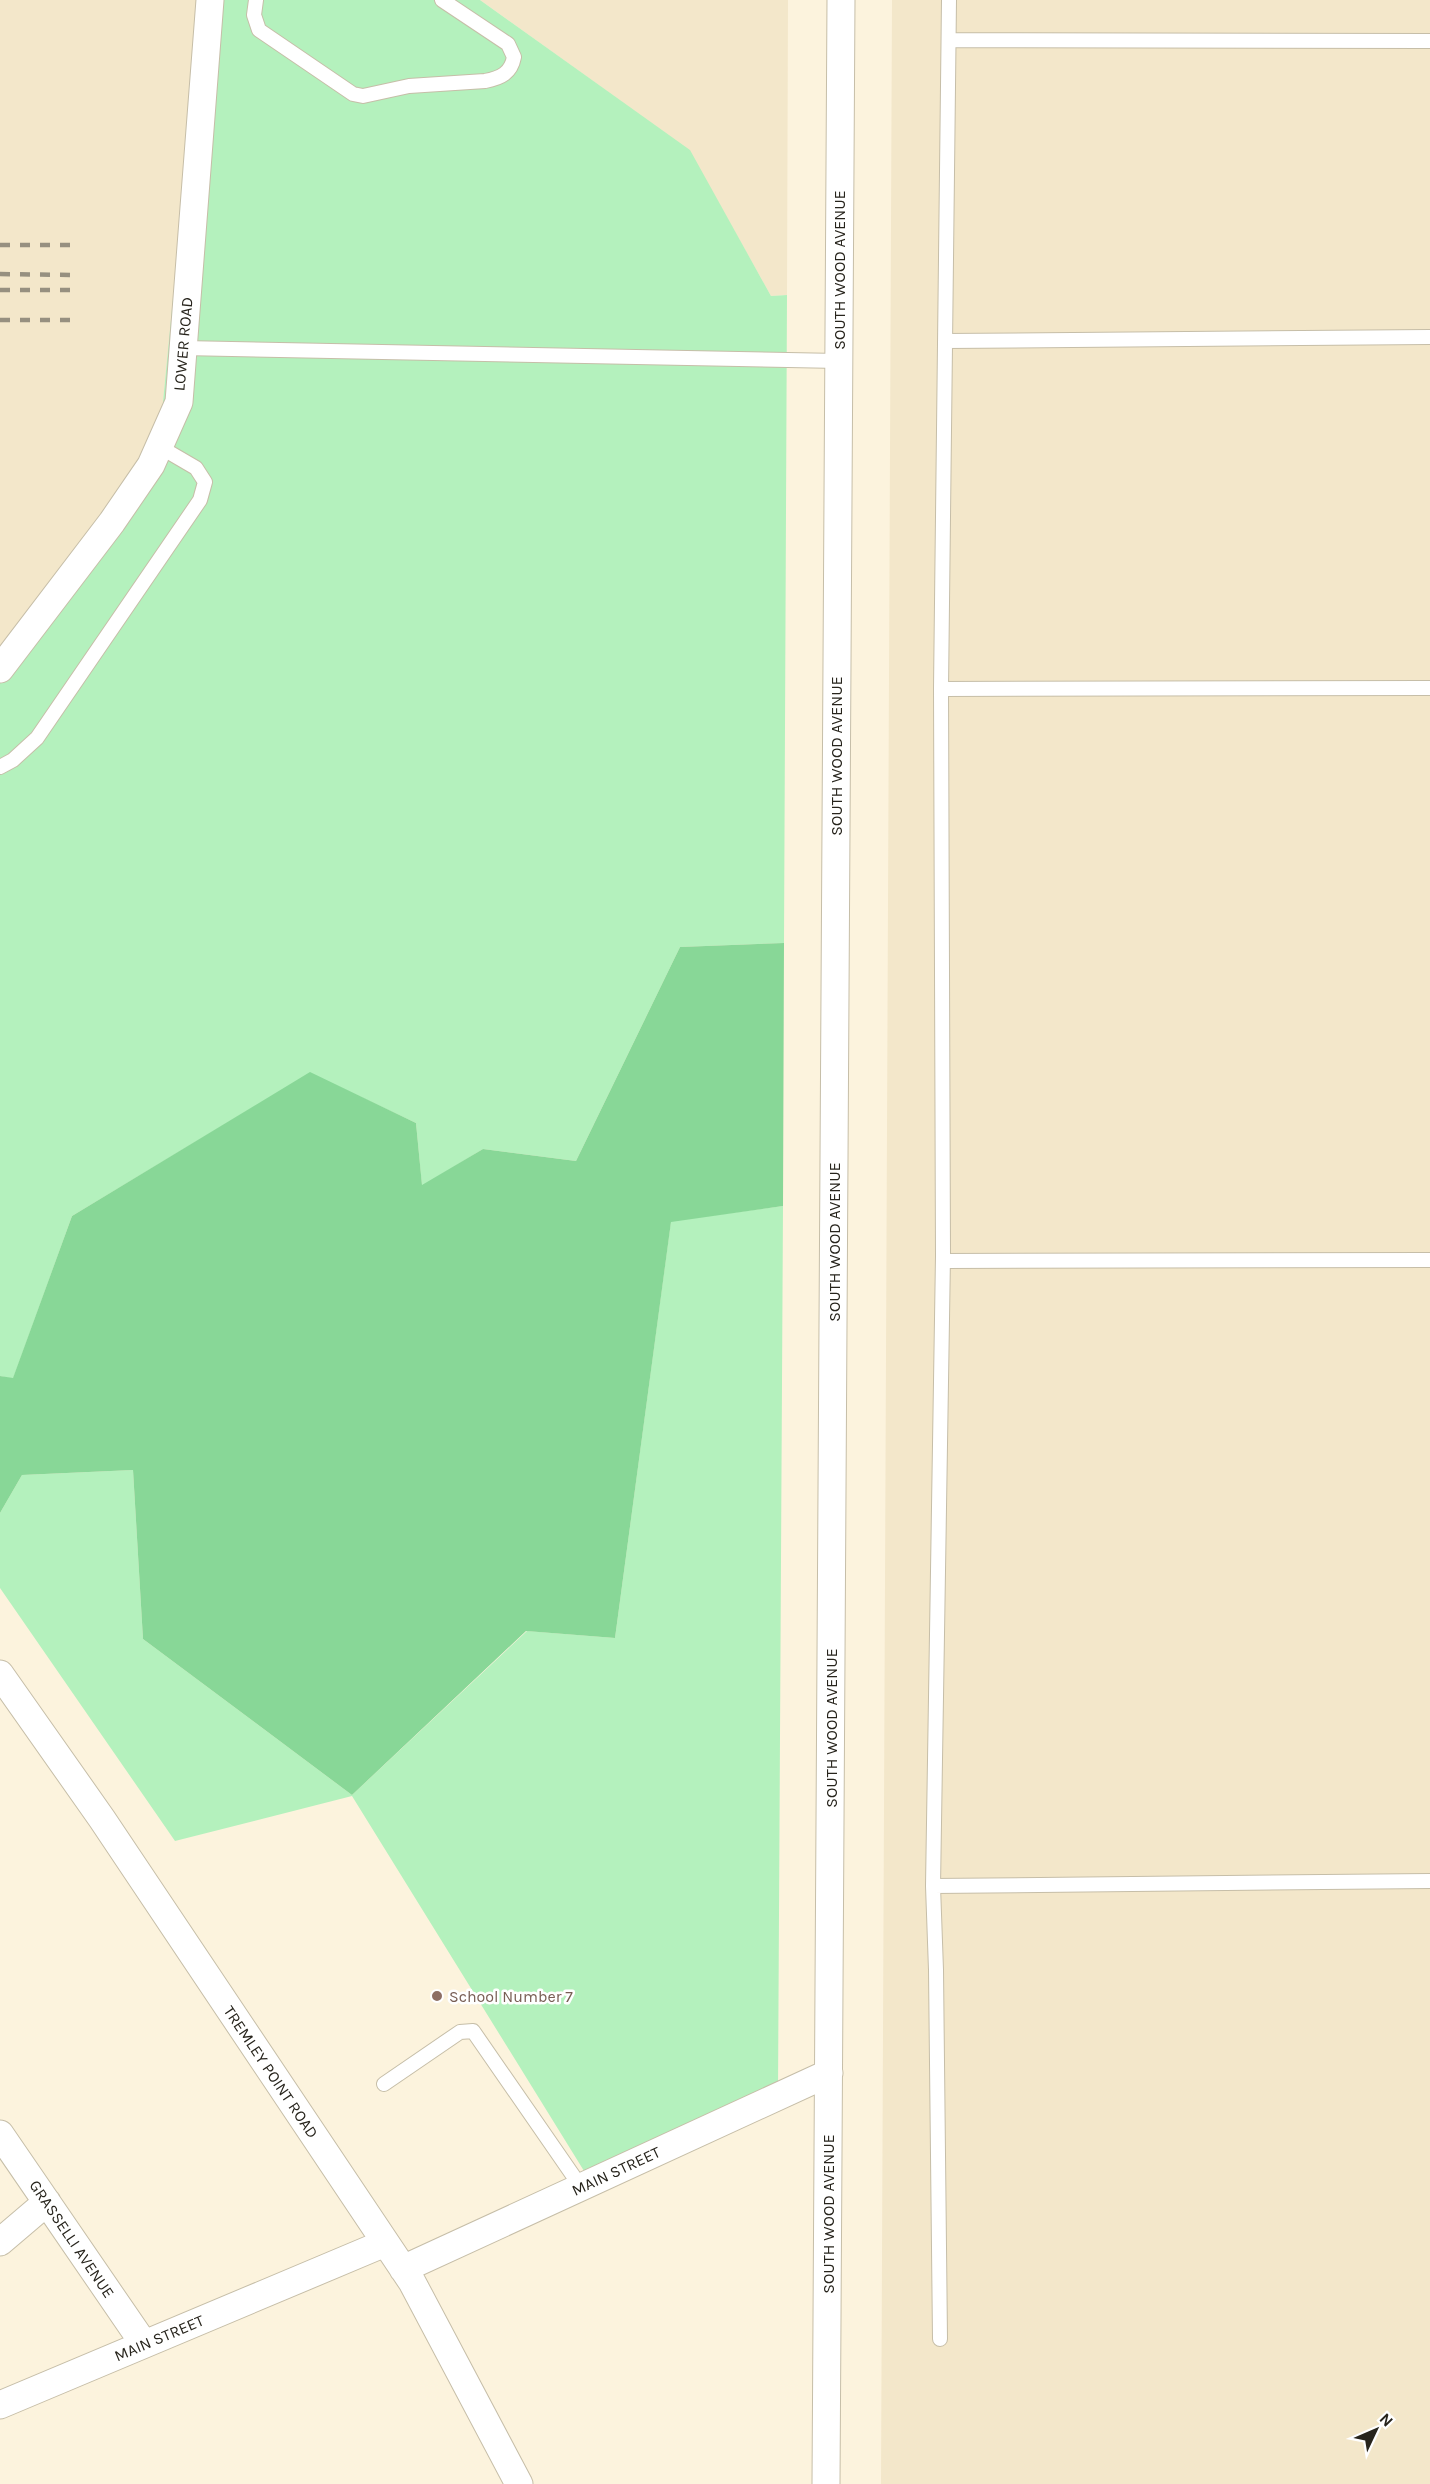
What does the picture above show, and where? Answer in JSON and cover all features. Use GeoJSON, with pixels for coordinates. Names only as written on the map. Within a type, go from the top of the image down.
{"type":"FeatureCollection","features":[{"type":"Feature","properties":{"kind":"street","name":"LOWER ROAD"},"geometry":{"type":"LineString","coordinates":[[0,669],[112,522],[151,465],[179,402],[210,0]]}},
{"type":"Feature","properties":{"kind":"street","name":"SOUTH WOOD AVENUE"},"geometry":{"type":"LineString","coordinates":[[826,2484],[841,0]]}},
{"type":"Feature","properties":{"kind":"street","name":"TREMLEY POINT ROAD"},"geometry":{"type":"LineString","coordinates":[[0,1674],[102,1819],[403,2269],[418,2293],[517,2484]]}},
{"type":"Feature","properties":{"kind":"street","name":"MAIN STREET"},"geometry":{"type":"LineString","coordinates":[[403,2269],[829,2073]]}},
{"type":"Feature","properties":{"kind":"street","name":"GRASSELLI AVENUE"},"geometry":{"type":"LineString","coordinates":[[0,2134],[144,2344]]}},
{"type":"Feature","properties":{"kind":"street"},"geometry":{"type":"LineString","coordinates":[[0,2242],[47,2202]]}},
{"type":"Feature","properties":{"kind":"street","name":"MAIN STREET"},"geometry":{"type":"LineString","coordinates":[[0,2405],[385,2243]]}},
{"type":"Feature","properties":{"kind":"lane"},"geometry":{"type":"LineString","coordinates":[[256,0],[254,15],[259,30],[353,94],[363,96],[409,86],[485,81],[506,74],[511,69],[514,57],[508,44],[442,0]]}},
{"type":"Feature","properties":{"kind":"lane"},"geometry":{"type":"LineString","coordinates":[[940,2339],[933,1886],[943,1262],[941,689],[949,0]]}},
{"type":"Feature","properties":{"kind":"lane"},"geometry":{"type":"LineString","coordinates":[[949,40],[1430,41]]}},
{"type":"Feature","properties":{"kind":"lane"},"geometry":{"type":"LineString","coordinates":[[945,341],[1430,337]]}},
{"type":"Feature","properties":{"kind":"lane"},"geometry":{"type":"LineString","coordinates":[[183,348],[839,361]]}},
{"type":"Feature","properties":{"kind":"lane"},"geometry":{"type":"LineString","coordinates":[[0,767],[13,760],[37,738],[201,500],[205,482],[196,468],[160,447]]}},
{"type":"Feature","properties":{"kind":"lane"},"geometry":{"type":"LineString","coordinates":[[941,689],[1430,688]]}},
{"type":"Feature","properties":{"kind":"lane"},"geometry":{"type":"LineString","coordinates":[[943,1262],[1430,1260]]}},
{"type":"Feature","properties":{"kind":"lane"},"geometry":{"type":"LineString","coordinates":[[933,1886],[1430,1881]]}},
{"type":"Feature","properties":{"kind":"lane"},"geometry":{"type":"LineString","coordinates":[[384,2084],[460,2032],[473,2031],[580,2187]]}},
{"type":"Feature","properties":{"kind":"shaded area"},"geometry":{"type":"Polygon","coordinates":[[[0,0],[202,0],[158,453],[0,667],[0,0]]]}},
{"type":"Feature","properties":{"kind":"shaded area"},"geometry":{"type":"Polygon","coordinates":[[[480,0],[788,0],[787,295],[771,296],[689,150],[480,0]]]}},
{"type":"Feature","properties":{"kind":"shaded area"},"geometry":{"type":"Polygon","coordinates":[[[892,0],[1430,0],[1430,2484],[881,2484],[892,0]]]}},
{"type":"Feature","properties":{"kind":"green space"},"geometry":{"type":"Polygon","coordinates":[[[202,0],[480,0],[690,150],[771,296],[787,295],[784,943],[680,947],[576,1161],[483,1149],[422,1186],[416,1123],[310,1073],[72,1216],[13,1379],[0,1376],[0,667],[158,453],[202,0]]]}},
{"type":"Feature","properties":{"kind":"green space"},"geometry":{"type":"Polygon","coordinates":[[[784,943],[783,1206],[671,1222],[615,1638],[526,1631],[352,1795],[143,1639],[133,1470],[22,1475],[0,1513],[0,1376],[13,1378],[72,1216],[310,1072],[416,1123],[422,1185],[483,1149],[576,1161],[680,947],[784,943]]]}},
{"type":"Feature","properties":{"kind":"green space"},"geometry":{"type":"Polygon","coordinates":[[[783,1206],[778,2092],[589,2179],[352,1796],[175,1841],[0,1588],[0,1513],[22,1475],[133,1470],[143,1639],[352,1795],[527,1631],[615,1638],[671,1221],[783,1206]]]}},
{"type":"Feature","properties":{"kind":"railway"},"geometry":{"type":"LineString","coordinates":[[0,245],[70,245]]}},
{"type":"Feature","properties":{"kind":"railway"},"geometry":{"type":"LineString","coordinates":[[0,274],[70,275]]}},
{"type":"Feature","properties":{"kind":"railway"},"geometry":{"type":"LineString","coordinates":[[0,290],[70,290]]}},
{"type":"Feature","properties":{"kind":"railway"},"geometry":{"type":"LineString","coordinates":[[0,320],[71,320]]}},
{"type":"Feature","properties":{"kind":"place","name":"School Number 7"},"geometry":{"type":"Point","coordinates":[437,1996]}}]}
